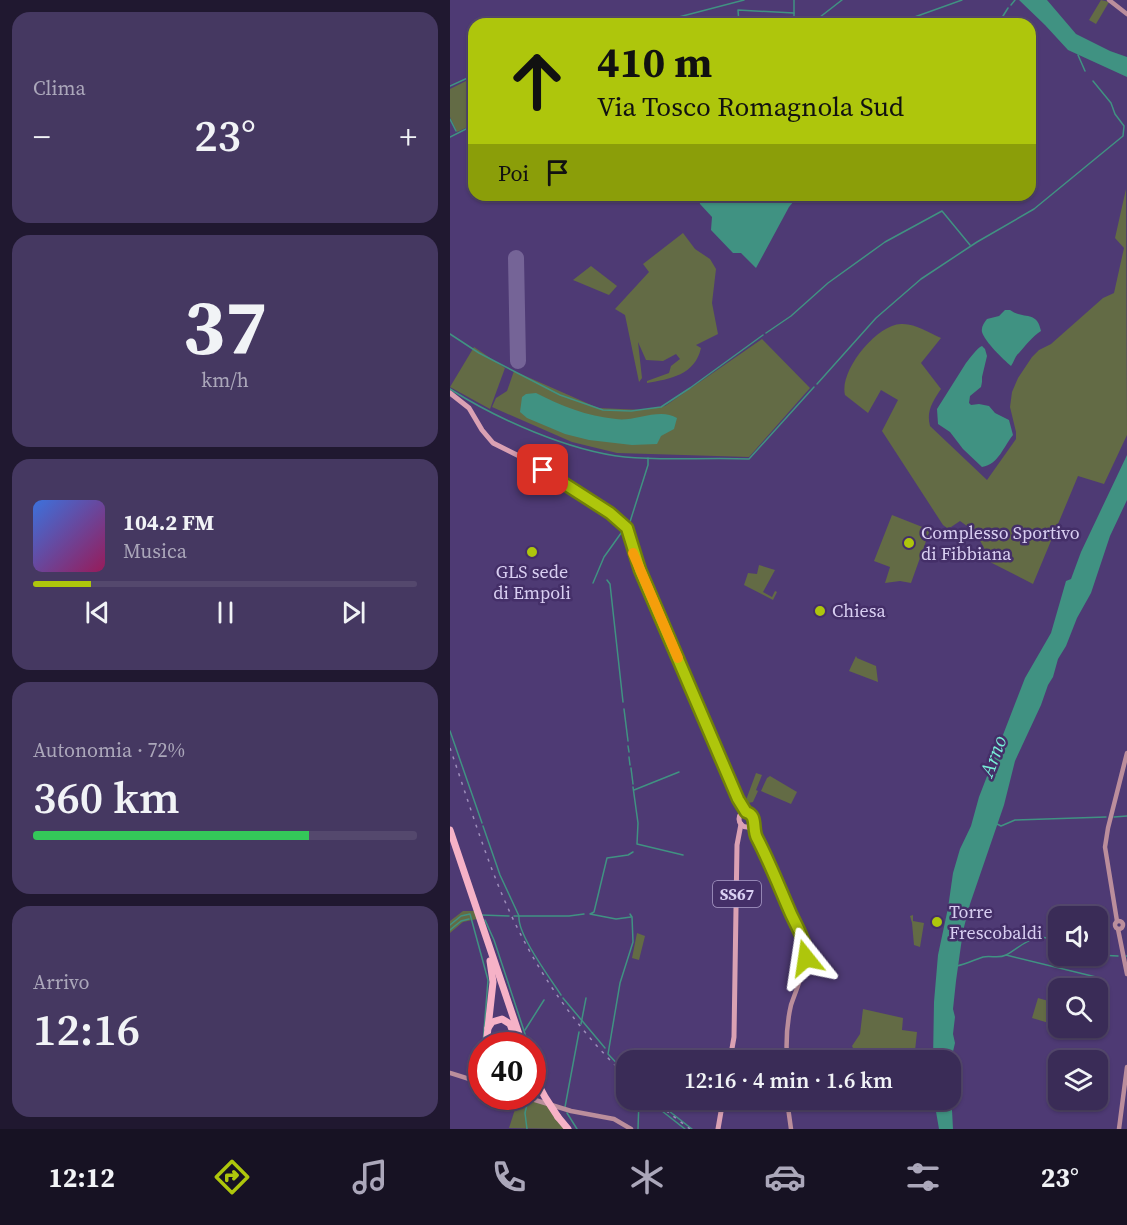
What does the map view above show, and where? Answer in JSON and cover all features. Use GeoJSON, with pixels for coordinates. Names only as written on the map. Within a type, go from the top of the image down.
{"type":"FeatureCollection","features":[{"type":"Feature","properties":{"kind":"highway"},"geometry":{"type":"LineString","coordinates":[[450,830],[515,1032]]}},
{"type":"Feature","properties":{"kind":"highway"},"geometry":{"type":"LineString","coordinates":[[450,839],[515,1032]]}},
{"type":"Feature","properties":{"kind":"highway"},"geometry":{"type":"LineString","coordinates":[[488,1032],[493,982],[489,953]]}},
{"type":"Feature","properties":{"kind":"highway"},"geometry":{"type":"LineString","coordinates":[[488,1032],[489,1026],[502,1018],[510,1024],[514,1032]]}},
{"type":"Feature","properties":{"kind":"highway"},"geometry":{"type":"LineString","coordinates":[[546,1100],[558,1119]]}},
{"type":"Feature","properties":{"kind":"highway"},"geometry":{"type":"LineString","coordinates":[[546,1101],[568,1129]]}},
{"type":"Feature","properties":{"kind":"main road","name":"SS67"},"geometry":{"type":"LineString","coordinates":[[450,393],[469,408],[493,443],[543,470],[610,513],[627,528],[640,570],[744,813],[753,816],[738,838],[735,1010],[732,1050]]}},
{"type":"Feature","properties":{"kind":"main road","name":"SS67"},"geometry":{"type":"LineString","coordinates":[[744,813],[739,820],[747,825]]}},
{"type":"Feature","properties":{"kind":"main road"},"geometry":{"type":"LineString","coordinates":[[718,1129],[721,1110]]}},
{"type":"Feature","properties":{"kind":"street"},"geometry":{"type":"LineString","coordinates":[[1109,0],[1127,14]]}},
{"type":"Feature","properties":{"kind":"street"},"geometry":{"type":"LineString","coordinates":[[1127,753],[1105,847],[1117,921],[1122,924],[1118,929],[1127,974]]}},
{"type":"Feature","properties":{"kind":"street"},"geometry":{"type":"LineString","coordinates":[[747,825],[754,833],[780,886],[806,954],[790,1009],[788,1050]]}},
{"type":"Feature","properties":{"kind":"street"},"geometry":{"type":"LineString","coordinates":[[1119,1129],[1127,1066]]}},
{"type":"Feature","properties":{"kind":"street"},"geometry":{"type":"LineString","coordinates":[[450,1073],[468,1078]]}},
{"type":"Feature","properties":{"kind":"street"},"geometry":{"type":"LineString","coordinates":[[546,1103],[571,1111],[614,1119],[630,1129]]}},
{"type":"Feature","properties":{"kind":"street"},"geometry":{"type":"LineString","coordinates":[[789,1110],[790,1129]]}},
{"type":"Feature","properties":{"kind":"shaded area"},"geometry":{"type":"Polygon","coordinates":[[[1019,0],[1047,0],[1076,34],[1127,57],[1127,77],[1068,50],[1019,0]]]}},
{"type":"Feature","properties":{"kind":"shaded area"},"geometry":{"type":"Polygon","coordinates":[[[1101,0],[1109,2],[1096,24],[1089,20],[1101,0]]]}},
{"type":"Feature","properties":{"kind":"shaded area"},"geometry":{"type":"Polygon","coordinates":[[[468,80],[468,127],[457,132],[450,117],[450,89],[468,80]]]}},
{"type":"Feature","properties":{"kind":"shaded area"},"geometry":{"type":"Polygon","coordinates":[[[1126,189],[1127,435],[1104,484],[1078,476],[1033,584],[990,562],[979,539],[960,521],[947,528],[943,525],[882,431],[898,400],[881,390],[868,413],[845,395],[845,385],[853,362],[861,351],[891,326],[911,325],[941,338],[921,363],[941,389],[930,411],[930,426],[987,480],[1016,439],[1010,407],[1012,392],[1032,357],[1039,350],[1051,344],[1103,298],[1114,293],[1124,248],[1115,238],[1126,189]]]}},
{"type":"Feature","properties":{"kind":"shaded area"},"geometry":{"type":"Polygon","coordinates":[[[699,201],[794,201],[756,268],[741,253],[733,253],[711,230],[712,217],[699,201]]]}},
{"type":"Feature","properties":{"kind":"shaded area"},"geometry":{"type":"Polygon","coordinates":[[[683,233],[695,249],[710,259],[716,269],[712,303],[718,334],[696,345],[701,348],[698,357],[687,370],[664,380],[647,383],[647,381],[669,373],[671,366],[680,359],[676,354],[663,361],[646,360],[638,342],[642,378],[639,382],[625,315],[615,309],[649,272],[643,264],[683,233]]]}},
{"type":"Feature","properties":{"kind":"shaded area"},"geometry":{"type":"Polygon","coordinates":[[[591,266],[617,286],[609,295],[573,280],[591,266]]]}},
{"type":"Feature","properties":{"kind":"shaded area"},"geometry":{"type":"Polygon","coordinates":[[[1005,310],[1033,318],[1039,324],[1041,331],[1018,354],[1011,366],[990,345],[982,332],[987,319],[999,316],[1005,310]]]}},
{"type":"Feature","properties":{"kind":"shaded area"},"geometry":{"type":"Polygon","coordinates":[[[762,339],[810,388],[749,457],[617,453],[572,442],[492,407],[496,398],[507,391],[514,371],[598,408],[643,410],[665,406],[762,339]]]}},
{"type":"Feature","properties":{"kind":"shaded area"},"geometry":{"type":"Polygon","coordinates":[[[982,346],[987,356],[981,387],[970,396],[969,403],[989,406],[995,413],[1009,420],[1013,435],[997,459],[982,467],[963,449],[950,432],[938,424],[937,409],[966,363],[982,346]]]}},
{"type":"Feature","properties":{"kind":"shaded area"},"geometry":{"type":"Polygon","coordinates":[[[474,347],[505,368],[490,409],[450,387],[474,347]]]}},
{"type":"Feature","properties":{"kind":"shaded area"},"geometry":{"type":"Polygon","coordinates":[[[536,393],[574,410],[605,418],[623,419],[663,414],[677,418],[674,429],[661,436],[657,444],[632,445],[589,440],[565,434],[527,418],[520,412],[522,397],[536,393]]]}},
{"type":"Feature","properties":{"kind":"shaded area"},"geometry":{"type":"Polygon","coordinates":[[[1127,455],[1127,500],[1110,536],[1091,593],[1058,659],[1053,677],[1015,761],[1004,805],[970,904],[963,931],[956,981],[953,1009],[955,1017],[953,1050],[933,1050],[938,955],[953,873],[960,849],[971,826],[979,797],[1025,678],[1051,633],[1066,581],[1071,579],[1081,552],[1127,455]]]}},
{"type":"Feature","properties":{"kind":"shaded area"},"geometry":{"type":"Polygon","coordinates":[[[892,515],[930,530],[911,583],[900,581],[885,583],[890,567],[874,561],[892,515]]]}},
{"type":"Feature","properties":{"kind":"shaded area"},"geometry":{"type":"Polygon","coordinates":[[[759,565],[775,570],[763,592],[772,597],[775,591],[777,592],[773,600],[744,585],[748,573],[757,574],[759,565]]]}},
{"type":"Feature","properties":{"kind":"shaded area"},"geometry":{"type":"Polygon","coordinates":[[[856,656],[876,666],[878,682],[849,671],[856,656]]]}},
{"type":"Feature","properties":{"kind":"shaded area"},"geometry":{"type":"Polygon","coordinates":[[[756,773],[762,775],[756,790],[758,791],[753,802],[744,804],[740,801],[746,800],[756,773]]]}},
{"type":"Feature","properties":{"kind":"shaded area"},"geometry":{"type":"Polygon","coordinates":[[[770,776],[797,792],[791,804],[761,791],[770,776]]]}},
{"type":"Feature","properties":{"kind":"shaded area"},"geometry":{"type":"Polygon","coordinates":[[[463,911],[475,911],[477,919],[463,922],[450,933],[450,921],[463,911]]]}},
{"type":"Feature","properties":{"kind":"shaded area"},"geometry":{"type":"Polygon","coordinates":[[[913,915],[913,921],[924,923],[920,947],[914,945],[910,916],[913,915]]]}},
{"type":"Feature","properties":{"kind":"shaded area"},"geometry":{"type":"Polygon","coordinates":[[[637,933],[645,936],[639,960],[632,958],[637,933]]]}},
{"type":"Feature","properties":{"kind":"shaded area"},"geometry":{"type":"Polygon","coordinates":[[[1038,998],[1048,1001],[1048,1023],[1032,1018],[1038,998]]]}},
{"type":"Feature","properties":{"kind":"shaded area"},"geometry":{"type":"Polygon","coordinates":[[[863,1009],[903,1018],[902,1030],[917,1032],[915,1050],[854,1050],[852,1046],[860,1034],[863,1009]]]}},
{"type":"Feature","properties":{"kind":"shaded area"},"geometry":{"type":"Polygon","coordinates":[[[546,1104],[565,1129],[509,1128],[515,1110],[546,1110],[546,1104]]]}},
{"type":"Feature","properties":{"kind":"shaded area"},"geometry":{"type":"Polygon","coordinates":[[[936,1110],[952,1110],[953,1129],[939,1129],[936,1110]]]}},
{"type":"Feature","properties":{"kind":"waterway"},"geometry":{"type":"LineString","coordinates":[[675,18],[744,0]]}},
{"type":"Feature","properties":{"kind":"waterway"},"geometry":{"type":"LineString","coordinates":[[794,0],[794,18]]}},
{"type":"Feature","properties":{"kind":"waterway"},"geometry":{"type":"LineString","coordinates":[[819,18],[842,0]]}},
{"type":"Feature","properties":{"kind":"waterway"},"geometry":{"type":"LineString","coordinates":[[912,18],[962,0]]}},
{"type":"Feature","properties":{"kind":"waterway"},"geometry":{"type":"LineString","coordinates":[[1011,5],[1015,0]]}},
{"type":"Feature","properties":{"kind":"waterway"},"geometry":{"type":"LineString","coordinates":[[1002,18],[1008,8]]}},
{"type":"Feature","properties":{"kind":"waterway"},"geometry":{"type":"LineString","coordinates":[[739,18],[738,10],[794,13]]}},
{"type":"Feature","properties":{"kind":"waterway"},"geometry":{"type":"LineString","coordinates":[[1078,55],[1085,71]]}},
{"type":"Feature","properties":{"kind":"waterway"},"geometry":{"type":"LineString","coordinates":[[450,86],[468,78]]}},
{"type":"Feature","properties":{"kind":"waterway"},"geometry":{"type":"LineString","coordinates":[[817,384],[876,318],[921,279],[977,242],[1034,209],[1123,136],[1124,126],[1115,114],[1111,103],[1093,81]]}},
{"type":"Feature","properties":{"kind":"waterway"},"geometry":{"type":"LineString","coordinates":[[450,119],[456,131]]}},
{"type":"Feature","properties":{"kind":"waterway"},"geometry":{"type":"LineString","coordinates":[[450,137],[468,128]]}},
{"type":"Feature","properties":{"kind":"waterway"},"geometry":{"type":"LineString","coordinates":[[766,333],[791,316],[828,283],[885,242],[942,211],[970,245]]}},
{"type":"Feature","properties":{"kind":"waterway"},"geometry":{"type":"LineString","coordinates":[[450,334],[479,353],[560,395],[603,410],[631,411],[661,407],[763,335]]}},
{"type":"Feature","properties":{"kind":"waterway"},"geometry":{"type":"LineString","coordinates":[[450,389],[489,411],[534,432],[603,454],[640,458],[749,459],[814,387]]}},
{"type":"Feature","properties":{"kind":"waterway"},"geometry":{"type":"LineString","coordinates":[[634,542],[629,525],[648,465],[648,458]]}},
{"type":"Feature","properties":{"kind":"waterway"},"geometry":{"type":"LineString","coordinates":[[593,583],[604,557],[624,529]]}},
{"type":"Feature","properties":{"kind":"waterway"},"geometry":{"type":"LineString","coordinates":[[607,580],[610,584],[623,702]]}},
{"type":"Feature","properties":{"kind":"waterway"},"geometry":{"type":"LineString","coordinates":[[624,709],[628,741]]}},
{"type":"Feature","properties":{"kind":"waterway"},"geometry":{"type":"LineString","coordinates":[[450,731],[482,823]]}},
{"type":"Feature","properties":{"kind":"waterway"},"geometry":{"type":"LineString","coordinates":[[628,746],[629,752]]}},
{"type":"Feature","properties":{"kind":"waterway"},"geometry":{"type":"LineString","coordinates":[[629,757],[630,765]]}},
{"type":"Feature","properties":{"kind":"waterway"},"geometry":{"type":"LineString","coordinates":[[631,768],[633,784]]}},
{"type":"Feature","properties":{"kind":"waterway"},"geometry":{"type":"LineString","coordinates":[[634,790],[679,772]]}},
{"type":"Feature","properties":{"kind":"waterway"},"geometry":{"type":"LineString","coordinates":[[633,787],[638,823],[637,844],[683,855]]}},
{"type":"Feature","properties":{"kind":"waterway"},"geometry":{"type":"LineString","coordinates":[[1114,817],[1127,816]]}},
{"type":"Feature","properties":{"kind":"waterway"},"geometry":{"type":"LineString","coordinates":[[997,824],[1001,826],[1015,820],[1106,817]]}},
{"type":"Feature","properties":{"kind":"waterway"},"geometry":{"type":"LineString","coordinates":[[483,826],[500,875],[519,916],[523,934],[561,995]]}},
{"type":"Feature","properties":{"kind":"waterway"},"geometry":{"type":"LineString","coordinates":[[631,917],[616,919],[590,914],[594,912],[607,858],[633,852]]}},
{"type":"Feature","properties":{"kind":"waterway"},"geometry":{"type":"LineString","coordinates":[[450,925],[461,916],[470,914],[488,980],[484,1032]]}},
{"type":"Feature","properties":{"kind":"waterway"},"geometry":{"type":"LineString","coordinates":[[514,916],[584,914]]}},
{"type":"Feature","properties":{"kind":"waterway"},"geometry":{"type":"LineString","coordinates":[[616,1062],[608,1054],[620,983],[633,942],[630,914]]}},
{"type":"Feature","properties":{"kind":"waterway"},"geometry":{"type":"LineString","coordinates":[[481,915],[509,916]]}},
{"type":"Feature","properties":{"kind":"waterway"},"geometry":{"type":"LineString","coordinates":[[450,930],[461,921],[469,919]]}},
{"type":"Feature","properties":{"kind":"waterway"},"geometry":{"type":"LineString","coordinates":[[485,920],[494,940],[524,1032]]}},
{"type":"Feature","properties":{"kind":"waterway"},"geometry":{"type":"LineString","coordinates":[[957,966],[983,957],[1006,955],[1025,942],[1038,937],[1048,939]]}},
{"type":"Feature","properties":{"kind":"waterway"},"geometry":{"type":"LineString","coordinates":[[1006,955],[1096,977]]}},
{"type":"Feature","properties":{"kind":"waterway"},"geometry":{"type":"LineString","coordinates":[[1108,956],[1118,956]]}},
{"type":"Feature","properties":{"kind":"waterway"},"geometry":{"type":"LineString","coordinates":[[563,998],[605,1048]]}},
{"type":"Feature","properties":{"kind":"waterway"},"geometry":{"type":"LineString","coordinates":[[581,1024],[586,998]]}},
{"type":"Feature","properties":{"kind":"waterway"},"geometry":{"type":"LineString","coordinates":[[525,1030],[544,1000]]}},
{"type":"Feature","properties":{"kind":"waterway"},"geometry":{"type":"LineString","coordinates":[[565,1107],[579,1032]]}},
{"type":"Feature","properties":{"kind":"waterway"},"geometry":{"type":"LineString","coordinates":[[526,1110],[527,1129]]}},
{"type":"Feature","properties":{"kind":"waterway"},"geometry":{"type":"LineString","coordinates":[[638,1129],[639,1110]]}},
{"type":"Feature","properties":{"kind":"waterway"},"geometry":{"type":"LineString","coordinates":[[661,1110],[685,1129]]}},
{"type":"Feature","properties":{"kind":"waterway"},"geometry":{"type":"LineString","coordinates":[[668,1110],[692,1129]]}},
{"type":"Feature","properties":{"kind":"waterway"},"geometry":{"type":"LineString","coordinates":[[567,1113],[577,1129]]}},
{"type":"Feature","properties":{"kind":"runway"},"geometry":{"type":"LineString","coordinates":[[516,258],[518,361]]}},
{"type":"Feature","properties":{"kind":"railway"},"geometry":{"type":"LineString","coordinates":[[450,748],[491,868],[522,937],[556,994],[582,1029],[616,1066]]}},
{"type":"Feature","properties":{"kind":"railway"},"geometry":{"type":"LineString","coordinates":[[665,1110],[690,1129]]}},
{"type":"Feature","properties":{"kind":"slow traffic"},"geometry":{"type":"LineString","coordinates":[[633,553],[678,658]]}},
{"type":"Feature","properties":{"kind":"place","name":"Complesso Sportivo di Fibbiana"},"geometry":{"type":"Point","coordinates":[909,543]}},
{"type":"Feature","properties":{"kind":"place","name":"GLS sede di Empoli"},"geometry":{"type":"Point","coordinates":[532,552]}},
{"type":"Feature","properties":{"kind":"place","name":"Chiesa"},"geometry":{"type":"Point","coordinates":[820,611]}},
{"type":"Feature","properties":{"kind":"place","name":"Torre Frescobaldi"},"geometry":{"type":"Point","coordinates":[937,922]}},
{"type":"Feature","properties":{"kind":"route"},"geometry":{"type":"LineString","coordinates":[[543,470],[610,513],[627,528],[640,570],[738,799],[746,812],[751,813],[754,817],[754,833],[771,865],[800,935],[806,958]]}},
{"type":"Feature","properties":{"kind":"water label","name":"Arno"},"geometry":{"type":"Point","coordinates":[993,756]}}]}
